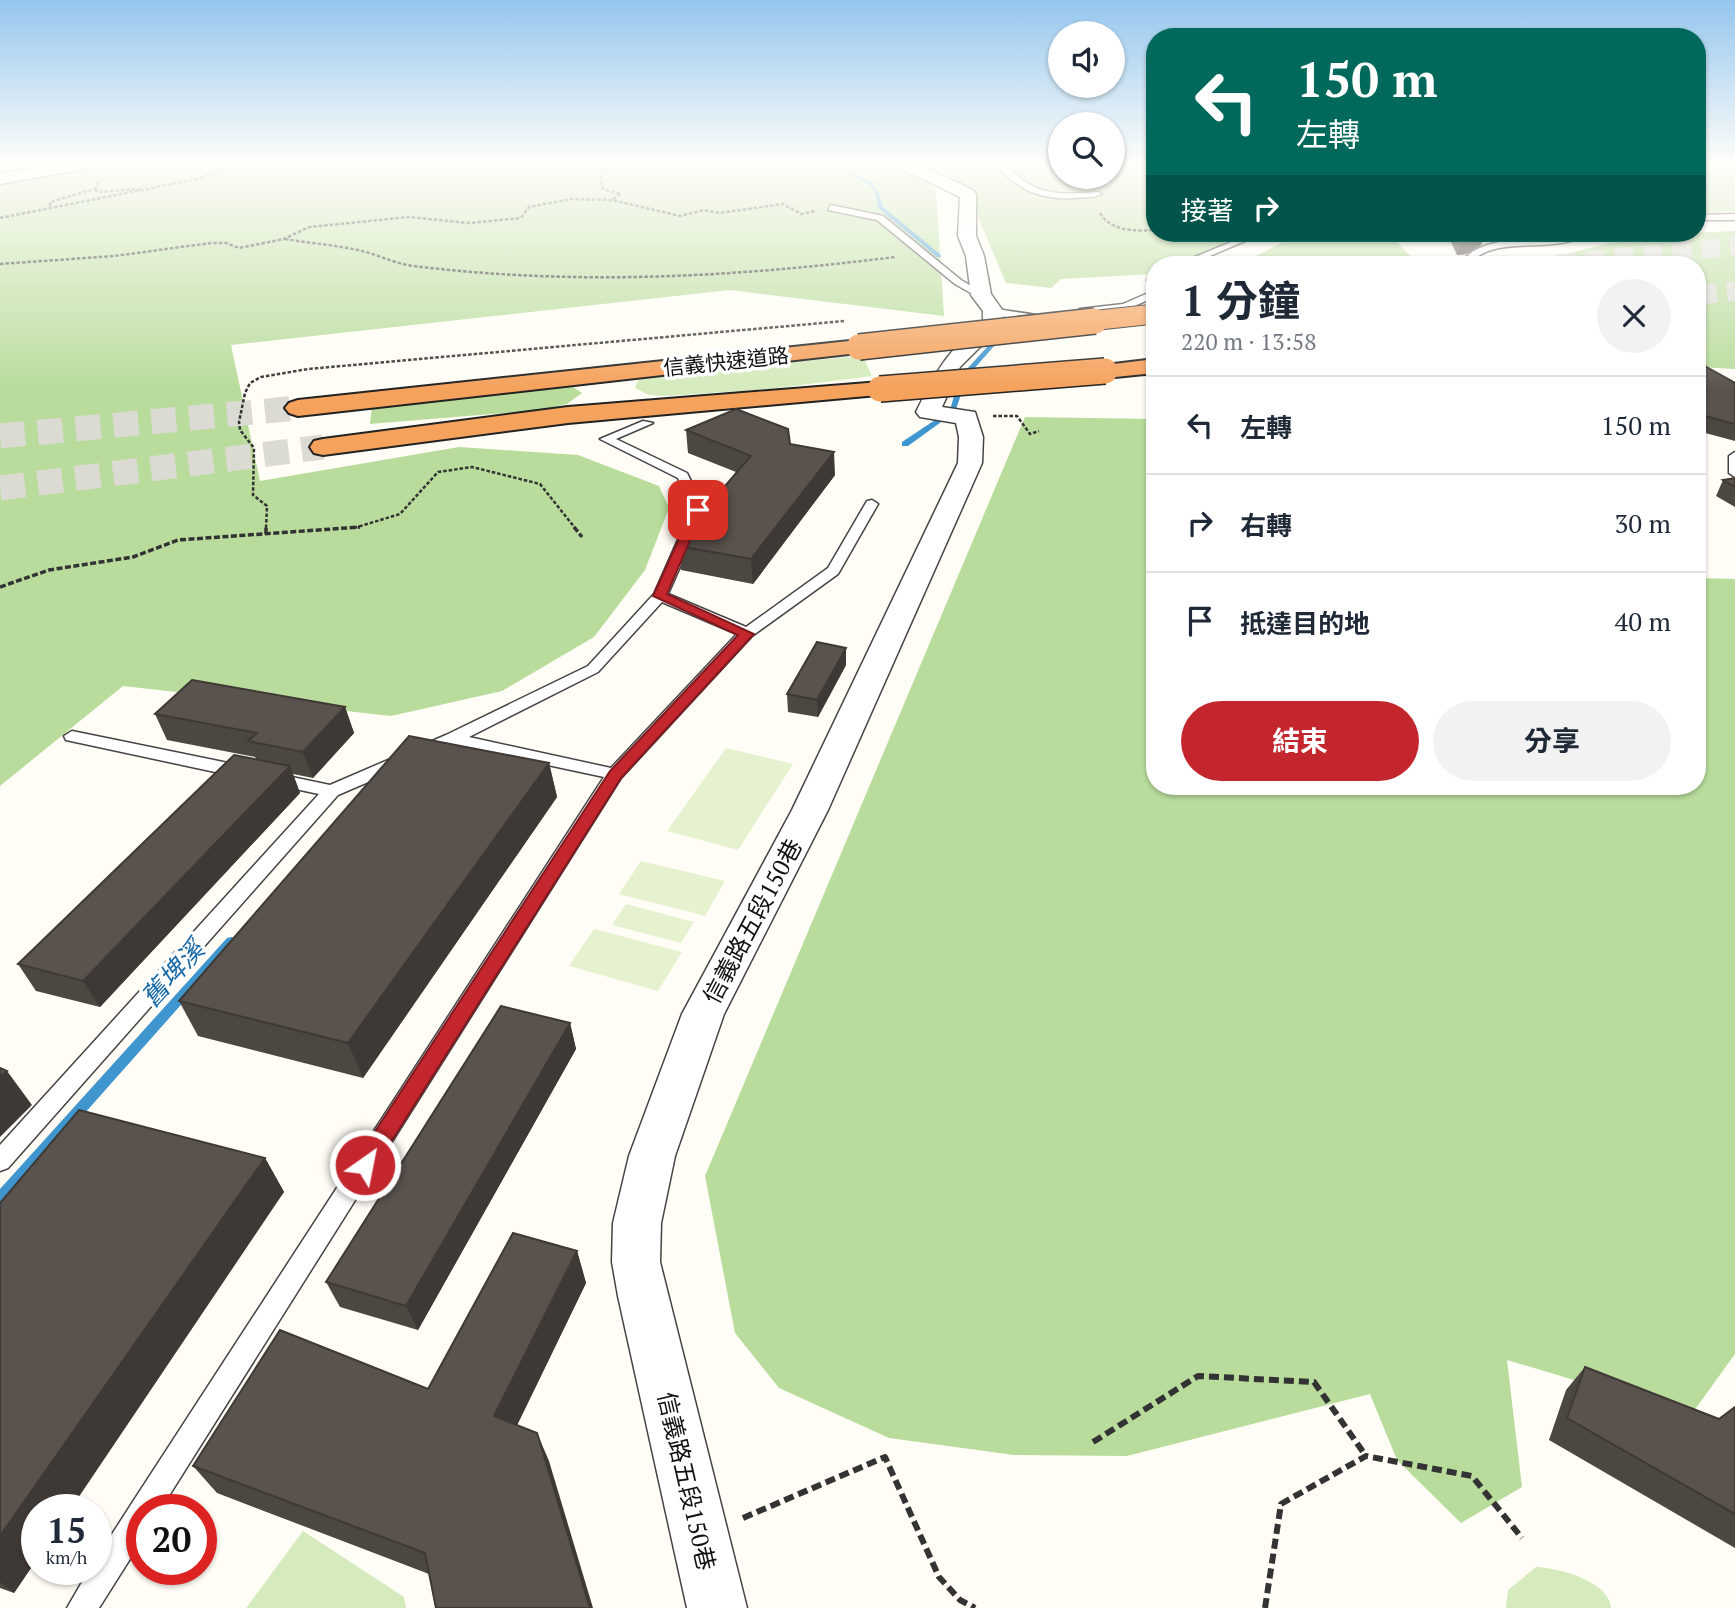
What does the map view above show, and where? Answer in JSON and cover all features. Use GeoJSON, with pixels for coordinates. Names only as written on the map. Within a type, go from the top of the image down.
{"type":"FeatureCollection","features":[{"type":"Feature","properties":{"kind":"highway","name":"信義快速道路"},"geometry":{"type":"LineString","coordinates":[[298,408],[1146,315]]}},
{"type":"Feature","properties":{"kind":"highway","name":"信義快速道路"},"geometry":{"type":"LineString","coordinates":[[323,447],[613,411],[1146,367]]}},
{"type":"Feature","properties":{"kind":"highway"},"geometry":{"type":"LineString","coordinates":[[608,374],[613,411]]}},
{"type":"Feature","properties":{"kind":"street"},"geometry":{"type":"LineString","coordinates":[[967,416],[928,412],[950,366],[961,352],[993,324],[993,311],[981,295],[975,256],[968,239]]}},
{"type":"Feature","properties":{"kind":"street","name":"信義路五段150巷"},"geometry":{"type":"LineString","coordinates":[[717,1608],[643,1296],[636,1262],[637,1223],[652,1156],[703,1014],[810,810],[967,475],[971,437],[967,416]]}},
{"type":"Feature","properties":{"kind":"lane"},"geometry":{"type":"LineString","coordinates":[[905,239],[957,282],[981,295]]}},
{"type":"Feature","properties":{"kind":"lane"},"geometry":{"type":"LineString","coordinates":[[1203,256],[1238,242]]}},
{"type":"Feature","properties":{"kind":"lane"},"geometry":{"type":"LineString","coordinates":[[1470,256],[1484,247],[1559,242]]}},
{"type":"Feature","properties":{"kind":"lane"},"geometry":{"type":"LineString","coordinates":[[993,311],[1022,318],[1125,307],[1146,299]]}},
{"type":"Feature","properties":{"kind":"lane"},"geometry":{"type":"LineString","coordinates":[[0,1161],[332,791],[452,739],[593,668],[660,596],[698,510],[683,477],[606,439],[647,423]]}},
{"type":"Feature","properties":{"kind":"lane"},"geometry":{"type":"LineString","coordinates":[[1735,456],[1735,473]]}},
{"type":"Feature","properties":{"kind":"lane"},"geometry":{"type":"LineString","coordinates":[[155,1494],[615,775],[747,634],[832,571],[872,504]]}},
{"type":"Feature","properties":{"kind":"lane"},"geometry":{"type":"LineString","coordinates":[[660,596],[747,634]]}},
{"type":"Feature","properties":{"kind":"lane"},"geometry":{"type":"LineString","coordinates":[[72,736],[332,791]]}},
{"type":"Feature","properties":{"kind":"lane"},"geometry":{"type":"LineString","coordinates":[[452,739],[615,775]]}},
{"type":"Feature","properties":{"kind":"lane"},"geometry":{"type":"LineString","coordinates":[[82,1608],[126,1539]]}},
{"type":"Feature","properties":{"kind":"path"},"geometry":{"type":"LineString","coordinates":[[284,239],[360,250],[410,266],[512,276],[692,277],[782,271],[923,254]]}},
{"type":"Feature","properties":{"kind":"path"},"geometry":{"type":"LineString","coordinates":[[0,264],[140,255],[208,243],[233,244],[239,248],[284,239]]}},
{"type":"Feature","properties":{"kind":"path"},"geometry":{"type":"LineString","coordinates":[[967,416],[1017,416],[1030,434],[1040,431]]}},
{"type":"Feature","properties":{"kind":"path"},"geometry":{"type":"LineString","coordinates":[[0,587],[49,570],[133,557],[178,540],[352,529],[400,514],[438,472],[472,467],[540,484],[582,537]]}},
{"type":"Feature","properties":{"kind":"path"},"geometry":{"type":"LineString","coordinates":[[1093,1442],[1198,1376],[1314,1381],[1366,1456]]}},
{"type":"Feature","properties":{"kind":"path"},"geometry":{"type":"LineString","coordinates":[[1265,1608],[1281,1504],[1366,1456],[1472,1476],[1522,1538]]}},
{"type":"Feature","properties":{"kind":"path"},"geometry":{"type":"LineString","coordinates":[[784,1501],[885,1457],[939,1577],[960,1600],[975,1608]]}},
{"type":"Feature","properties":{"kind":"green space"},"geometry":{"type":"Polygon","coordinates":[[[0,239],[939,239],[944,316],[730,290],[231,345],[260,481],[459,447],[578,455],[659,486],[669,508],[645,570],[594,637],[502,691],[391,716],[123,686],[0,786],[0,239]]]}},
{"type":"Feature","properties":{"kind":"green space"},"geometry":{"type":"Polygon","coordinates":[[[987,239],[1224,242],[1222,247],[1204,256],[1146,256],[1146,274],[1061,279],[1051,288],[1006,283],[987,239]]]}},
{"type":"Feature","properties":{"kind":"green space"},"geometry":{"type":"Polygon","coordinates":[[[1706,239],[1735,239],[1735,369],[1706,367],[1706,256],[1558,256],[1613,242],[1706,242],[1706,239]]]}},
{"type":"Feature","properties":{"kind":"green space"},"geometry":{"type":"Polygon","coordinates":[[[1283,242],[1397,242],[1410,256],[1256,256],[1283,242]]]}},
{"type":"Feature","properties":{"kind":"green space"},"geometry":{"type":"Polygon","coordinates":[[[863,356],[872,376],[770,389],[665,396],[649,395],[635,388],[638,380],[668,372],[863,356]]]}},
{"type":"Feature","properties":{"kind":"green space"},"geometry":{"type":"Polygon","coordinates":[[[547,387],[573,387],[582,393],[567,404],[540,410],[370,424],[372,406],[547,387]]]}},
{"type":"Feature","properties":{"kind":"green space"},"geometry":{"type":"Polygon","coordinates":[[[1025,417],[1146,419],[1146,795],[1706,795],[1706,578],[1735,579],[1735,1354],[1691,1415],[1507,1360],[1522,1487],[1461,1523],[1397,1460],[1370,1394],[1127,1456],[1014,1455],[889,1438],[779,1388],[735,1333],[705,1176],[1025,417]]]}},
{"type":"Feature","properties":{"kind":"green space"},"geometry":{"type":"Polygon","coordinates":[[[726,748],[793,764],[738,850],[667,831],[726,748]]]}},
{"type":"Feature","properties":{"kind":"green space"},"geometry":{"type":"Polygon","coordinates":[[[641,861],[725,881],[705,916],[619,894],[641,861]]]}},
{"type":"Feature","properties":{"kind":"green space"},"geometry":{"type":"Polygon","coordinates":[[[626,904],[694,922],[681,943],[612,925],[626,904]]]}},
{"type":"Feature","properties":{"kind":"green space"},"geometry":{"type":"Polygon","coordinates":[[[594,929],[682,952],[658,991],[569,966],[594,929]]]}},
{"type":"Feature","properties":{"kind":"green space"},"geometry":{"type":"Polygon","coordinates":[[[303,1531],[404,1597],[406,1608],[246,1608],[303,1531]]]}},
{"type":"Feature","properties":{"kind":"green space"},"geometry":{"type":"Polygon","coordinates":[[[1536,1567],[1569,1573],[1592,1583],[1602,1590],[1611,1608],[1506,1608],[1508,1590],[1536,1567]]]}},
{"type":"Feature","properties":{"kind":"building"},"geometry":{"type":"Polygon","coordinates":[[[1706,367],[1735,383],[1735,424],[1706,416],[1706,367]]]}},
{"type":"Feature","properties":{"kind":"building"},"geometry":{"type":"Polygon","coordinates":[[[736,409],[788,429],[790,444],[834,452],[751,559],[679,546],[686,531],[751,456],[686,430],[736,409]]]}},
{"type":"Feature","properties":{"kind":"building"},"geometry":{"type":"Polygon","coordinates":[[[1735,478],[1735,487],[1723,480],[1735,478]]]}},
{"type":"Feature","properties":{"kind":"building"},"geometry":{"type":"Polygon","coordinates":[[[817,642],[846,648],[817,700],[787,694],[817,642]]]}},
{"type":"Feature","properties":{"kind":"building"},"geometry":{"type":"Polygon","coordinates":[[[192,680],[345,707],[303,752],[248,741],[257,733],[155,714],[192,680]]]}},
{"type":"Feature","properties":{"kind":"building"},"geometry":{"type":"Polygon","coordinates":[[[409,736],[549,763],[348,1043],[179,1001],[409,736]]]}},
{"type":"Feature","properties":{"kind":"building"},"geometry":{"type":"Polygon","coordinates":[[[234,755],[290,766],[83,981],[18,964],[234,755]]]}},
{"type":"Feature","properties":{"kind":"building"},"geometry":{"type":"Polygon","coordinates":[[[501,1006],[570,1023],[406,1306],[326,1282],[501,1006]]]}},
{"type":"Feature","properties":{"kind":"building"},"geometry":{"type":"Polygon","coordinates":[[[0,1068],[7,1071],[0,1077],[0,1068]]]}},
{"type":"Feature","properties":{"kind":"building"},"geometry":{"type":"Polygon","coordinates":[[[79,1110],[265,1158],[29,1494],[21,1494],[21,1506],[0,1536],[0,1203],[79,1110]]]}},
{"type":"Feature","properties":{"kind":"building"},"geometry":{"type":"Polygon","coordinates":[[[513,1233],[577,1251],[494,1416],[537,1433],[590,1608],[436,1608],[425,1553],[193,1466],[280,1330],[428,1389],[513,1233]]]}},
{"type":"Feature","properties":{"kind":"building"},"geometry":{"type":"Polygon","coordinates":[[[1585,1367],[1719,1419],[1735,1407],[1735,1514],[1567,1418],[1585,1367]]]}},
{"type":"Feature","properties":{"kind":"waterway","name":"舊埤溪"},"geometry":{"type":"LineString","coordinates":[[919,239],[939,256]]}},
{"type":"Feature","properties":{"kind":"waterway","name":"舊埤溪"},"geometry":{"type":"LineString","coordinates":[[905,444],[953,411],[964,379],[983,353],[1000,336]]}},
{"type":"Feature","properties":{"kind":"waterway","name":"舊埤溪"},"geometry":{"type":"LineString","coordinates":[[0,1199],[231,941]]}},
{"type":"Feature","properties":{"kind":"tunnel"},"geometry":{"type":"LineString","coordinates":[[1636,256],[1735,246]]}},
{"type":"Feature","properties":{"kind":"tunnel"},"geometry":{"type":"LineString","coordinates":[[1706,294],[1735,291]]}},
{"type":"Feature","properties":{"kind":"tunnel"},"geometry":{"type":"LineString","coordinates":[[0,436],[298,408]]}},
{"type":"Feature","properties":{"kind":"tunnel"},"geometry":{"type":"LineString","coordinates":[[0,488],[323,447]]}},
{"type":"Feature","properties":{"kind":"route"},"geometry":{"type":"LineString","coordinates":[[365,1165],[615,775],[747,634],[660,596],[698,510]]}}]}
